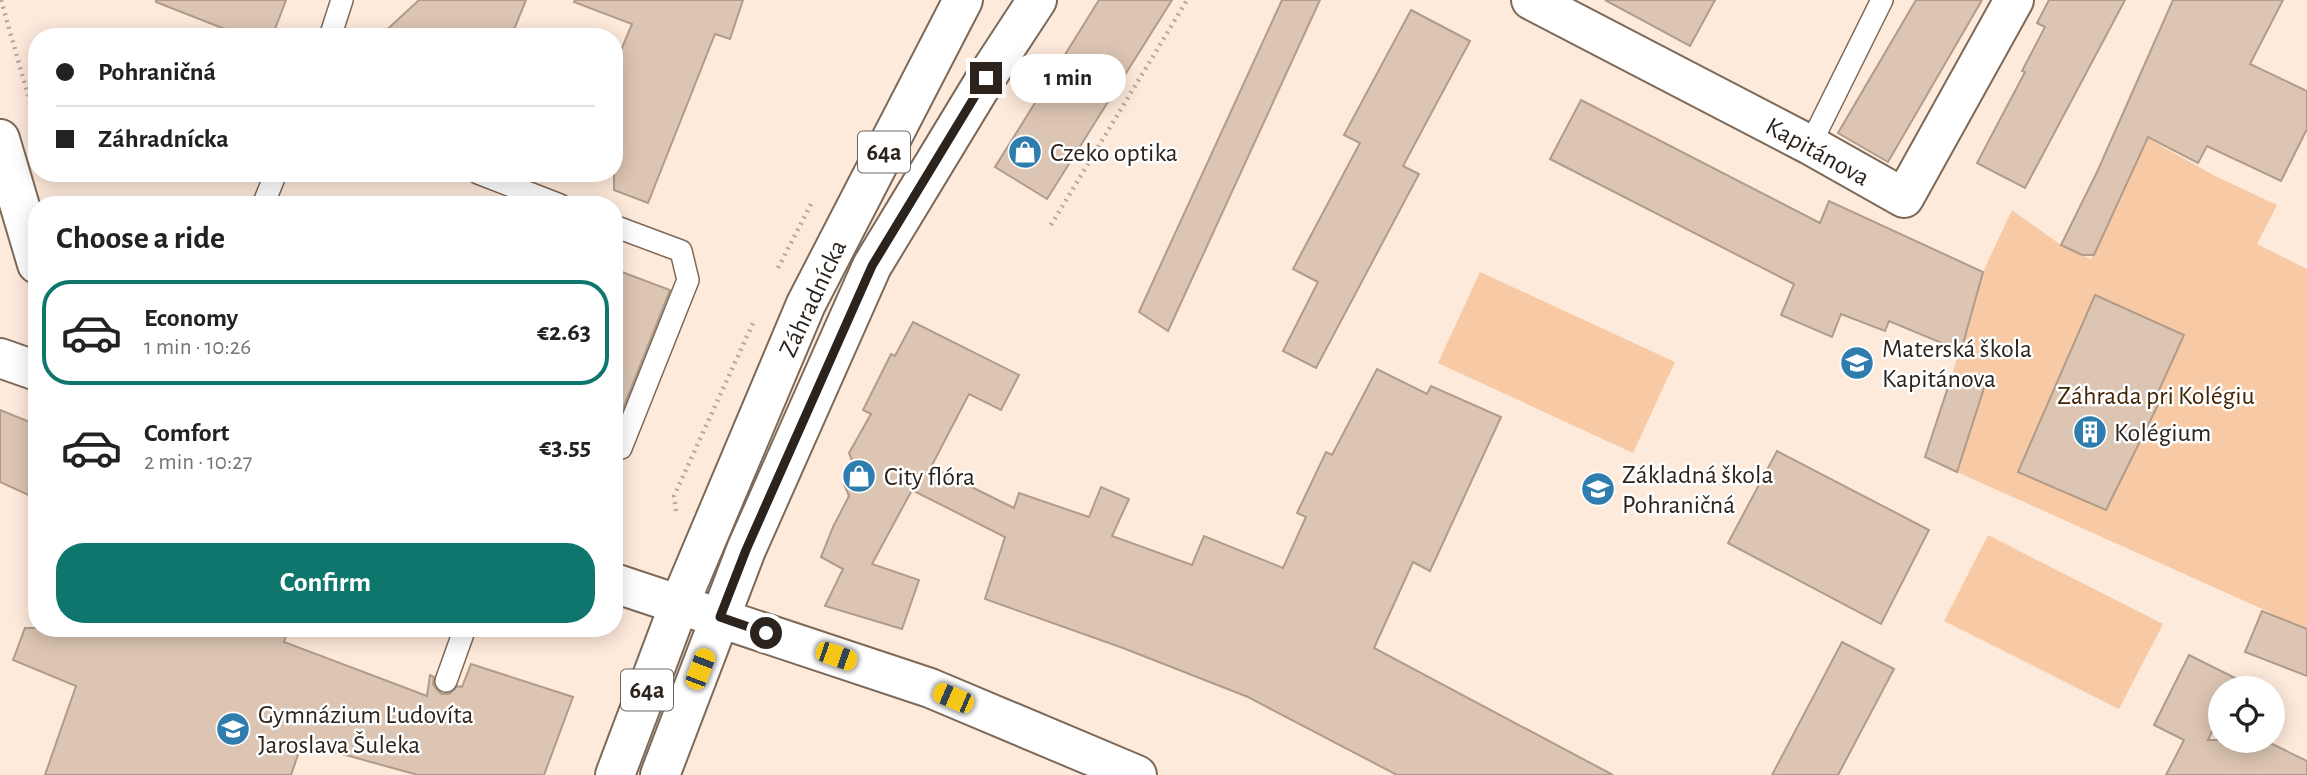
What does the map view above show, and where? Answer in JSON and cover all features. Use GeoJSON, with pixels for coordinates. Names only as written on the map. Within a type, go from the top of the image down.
{"type":"FeatureCollection","features":[{"type":"Feature","properties":{"kind":"main road","name":"Záhradnícka"},"geometry":{"type":"LineString","coordinates":[[679,605],[806,304],[963,0]]}},
{"type":"Feature","properties":{"kind":"main road","name":"Záhradnícka"},"geometry":{"type":"LineString","coordinates":[[720,617],[746,550],[872,266],[979,89],[1037,0]]}},
{"type":"Feature","properties":{"kind":"main road","name":"Kapitánova"},"geometry":{"type":"LineString","coordinates":[[1531,0],[1810,145],[1903,198],[2014,0]]}},
{"type":"Feature","properties":{"kind":"main road"},"geometry":{"type":"LineString","coordinates":[[0,139],[28,234]]}},
{"type":"Feature","properties":{"kind":"main road"},"geometry":{"type":"LineString","coordinates":[[0,358],[28,368]]}},
{"type":"Feature","properties":{"kind":"main road"},"geometry":{"type":"LineString","coordinates":[[623,586],[930,688],[1137,775]]}},
{"type":"Feature","properties":{"kind":"main road","name":"64a"},"geometry":{"type":"LineString","coordinates":[[615,775],[679,605]]}},
{"type":"Feature","properties":{"kind":"main road","name":"64a"},"geometry":{"type":"LineString","coordinates":[[660,775],[720,617]]}},
{"type":"Feature","properties":{"kind":"lane"},"geometry":{"type":"LineString","coordinates":[[333,28],[342,0]]}},
{"type":"Feature","properties":{"kind":"lane"},"geometry":{"type":"LineString","coordinates":[[1810,145],[1882,0]]}},
{"type":"Feature","properties":{"kind":"lane"},"geometry":{"type":"LineString","coordinates":[[501,182],[537,196]]}},
{"type":"Feature","properties":{"kind":"lane"},"geometry":{"type":"LineString","coordinates":[[623,229],[681,251],[688,280],[623,443]]}},
{"type":"Feature","properties":{"kind":"lane"},"geometry":{"type":"LineString","coordinates":[[446,681],[462,637]]}},
{"type":"Feature","properties":{"kind":"path"},"geometry":{"type":"LineString","coordinates":[[1,0],[28,94]]}},
{"type":"Feature","properties":{"kind":"path"},"geometry":{"type":"LineString","coordinates":[[1051,225],[1187,0]]}},
{"type":"Feature","properties":{"kind":"green space","name":"Záhrada pri Kolégiu"},"geometry":{"type":"Polygon","coordinates":[[[2147,138],[2215,176],[2277,205],[2257,244],[2307,269],[2307,629],[1957,472],[1985,385],[1952,375],[1983,272],[2012,210],[2061,245],[2091,259],[2147,138]]]}},
{"type":"Feature","properties":{"kind":"green space"},"geometry":{"type":"Polygon","coordinates":[[[1480,272],[1675,362],[1633,453],[1438,363],[1480,272]]]}},
{"type":"Feature","properties":{"kind":"green space"},"geometry":{"type":"Polygon","coordinates":[[[1988,535],[2163,624],[2119,709],[1944,621],[1988,535]]]}},
{"type":"Feature","properties":{"kind":"building"},"geometry":{"type":"Polygon","coordinates":[[[286,0],[275,28],[222,28],[156,2],[286,0]]]}},
{"type":"Feature","properties":{"kind":"building"},"geometry":{"type":"Polygon","coordinates":[[[419,0],[526,0],[515,28],[389,28],[419,0]]]}},
{"type":"Feature","properties":{"kind":"building"},"geometry":{"type":"Polygon","coordinates":[[[743,0],[730,39],[715,34],[648,203],[614,190],[614,182],[623,182],[623,46],[632,24],[574,2],[743,0]]]}},
{"type":"Feature","properties":{"kind":"building"},"geometry":{"type":"Polygon","coordinates":[[[1099,0],[1172,0],[1047,199],[995,167],[1099,0]]]}},
{"type":"Feature","properties":{"kind":"building"},"geometry":{"type":"Polygon","coordinates":[[[1282,0],[1320,0],[1168,331],[1139,312],[1282,0]]]}},
{"type":"Feature","properties":{"kind":"building"},"geometry":{"type":"Polygon","coordinates":[[[1605,0],[1715,0],[1690,46],[1605,0]]]}},
{"type":"Feature","properties":{"kind":"building"},"geometry":{"type":"Polygon","coordinates":[[[1916,0],[1982,0],[1888,162],[1838,133],[1916,0]]]}},
{"type":"Feature","properties":{"kind":"building"},"geometry":{"type":"Polygon","coordinates":[[[2049,0],[2125,0],[2025,188],[1977,163],[2025,72],[2022,71],[2045,27],[2037,23],[2049,0]]]}},
{"type":"Feature","properties":{"kind":"building"},"geometry":{"type":"Polygon","coordinates":[[[2173,0],[2283,0],[2250,64],[2307,91],[2307,129],[2281,181],[2207,146],[2198,163],[2148,137],[2094,255],[2082,255],[2061,245],[2098,170],[2173,0]]]}},
{"type":"Feature","properties":{"kind":"building"},"geometry":{"type":"Polygon","coordinates":[[[1411,10],[1470,41],[1403,166],[1419,174],[1316,368],[1283,351],[1318,282],[1293,269],[1360,143],[1344,135],[1411,10]]]}},
{"type":"Feature","properties":{"kind":"building"},"geometry":{"type":"Polygon","coordinates":[[[1581,100],[1820,223],[1829,201],[1983,272],[1961,351],[1889,321],[1885,331],[1841,314],[1832,337],[1781,315],[1794,284],[1550,159],[1581,100]]]}},
{"type":"Feature","properties":{"kind":"building"},"geometry":{"type":"Polygon","coordinates":[[[623,272],[670,290],[623,408],[623,272]]]}},
{"type":"Feature","properties":{"kind":"building","name":"Kolégium"},"geometry":{"type":"Polygon","coordinates":[[[2095,295],[2184,335],[2159,390],[2164,393],[2106,510],[2018,472],[2095,295]]]}},
{"type":"Feature","properties":{"kind":"building"},"geometry":{"type":"Polygon","coordinates":[[[913,322],[1019,375],[1001,410],[969,394],[931,467],[1014,508],[1019,493],[1089,517],[1101,487],[1129,499],[1112,536],[1192,565],[1204,536],[1283,568],[1306,517],[1297,513],[1326,452],[1332,455],[1377,369],[1427,394],[1431,386],[1501,417],[1430,571],[1413,562],[1374,648],[1613,775],[1397,775],[1248,697],[1123,648],[985,599],[1005,537],[912,490],[872,564],[919,580],[902,629],[825,606],[843,569],[821,557],[849,496],[844,484],[853,463],[849,453],[871,414],[863,410],[891,354],[895,356],[913,322]]]}},
{"type":"Feature","properties":{"kind":"building"},"geometry":{"type":"Polygon","coordinates":[[[1952,375],[1985,385],[1957,472],[1925,457],[1952,375]]]}},
{"type":"Feature","properties":{"kind":"building"},"geometry":{"type":"Polygon","coordinates":[[[0,410],[28,421],[28,495],[0,482],[0,410]]]}},
{"type":"Feature","properties":{"kind":"building"},"geometry":{"type":"Polygon","coordinates":[[[1777,451],[1929,530],[1881,624],[1728,543],[1777,451]]]}},
{"type":"Feature","properties":{"kind":"building"},"geometry":{"type":"Polygon","coordinates":[[[2262,611],[2307,629],[2307,676],[2245,652],[2262,611]]]}},
{"type":"Feature","properties":{"kind":"building","name":"Gymnázium Ľudovíta Jaroslava Šuleka"},"geometry":{"type":"Polygon","coordinates":[[[25,628],[28,628],[28,637],[286,637],[284,642],[427,696],[430,675],[434,677],[433,684],[437,690],[442,694],[449,694],[458,686],[462,687],[471,664],[573,697],[544,775],[418,775],[302,743],[291,775],[45,775],[76,686],[13,660],[25,628]]]}},
{"type":"Feature","properties":{"kind":"building"},"geometry":{"type":"Polygon","coordinates":[[[1842,642],[1894,669],[1838,775],[1772,775],[1842,642]]]}},
{"type":"Feature","properties":{"kind":"building"},"geometry":{"type":"Polygon","coordinates":[[[2189,655],[2231,676],[2208,676],[2208,753],[2285,753],[2285,750],[2307,761],[2307,775],[2166,775],[2184,740],[2154,725],[2189,655]]]}},
{"type":"Feature","properties":{"kind":"place","name":"Czeko optika"},"geometry":{"type":"Point","coordinates":[1025,152]}},
{"type":"Feature","properties":{"kind":"place","name":"Materská škola Kapitánova"},"geometry":{"type":"Point","coordinates":[1857,363]}},
{"type":"Feature","properties":{"kind":"place","name":"Kolégium"},"geometry":{"type":"Point","coordinates":[2090,432]}},
{"type":"Feature","properties":{"kind":"place","name":"City flóra"},"geometry":{"type":"Point","coordinates":[859,476]}},
{"type":"Feature","properties":{"kind":"place","name":"Základná škola Pohraničná"},"geometry":{"type":"Point","coordinates":[1598,489]}},
{"type":"Feature","properties":{"kind":"place","name":"Gymnázium Ľudovíta Jaroslava Šuleka"},"geometry":{"type":"Point","coordinates":[233,729]}},
{"type":"Feature","properties":{"kind":"route"},"geometry":{"type":"LineString","coordinates":[[766,633],[720,617],[746,550],[872,266],[986,78]]}}]}
